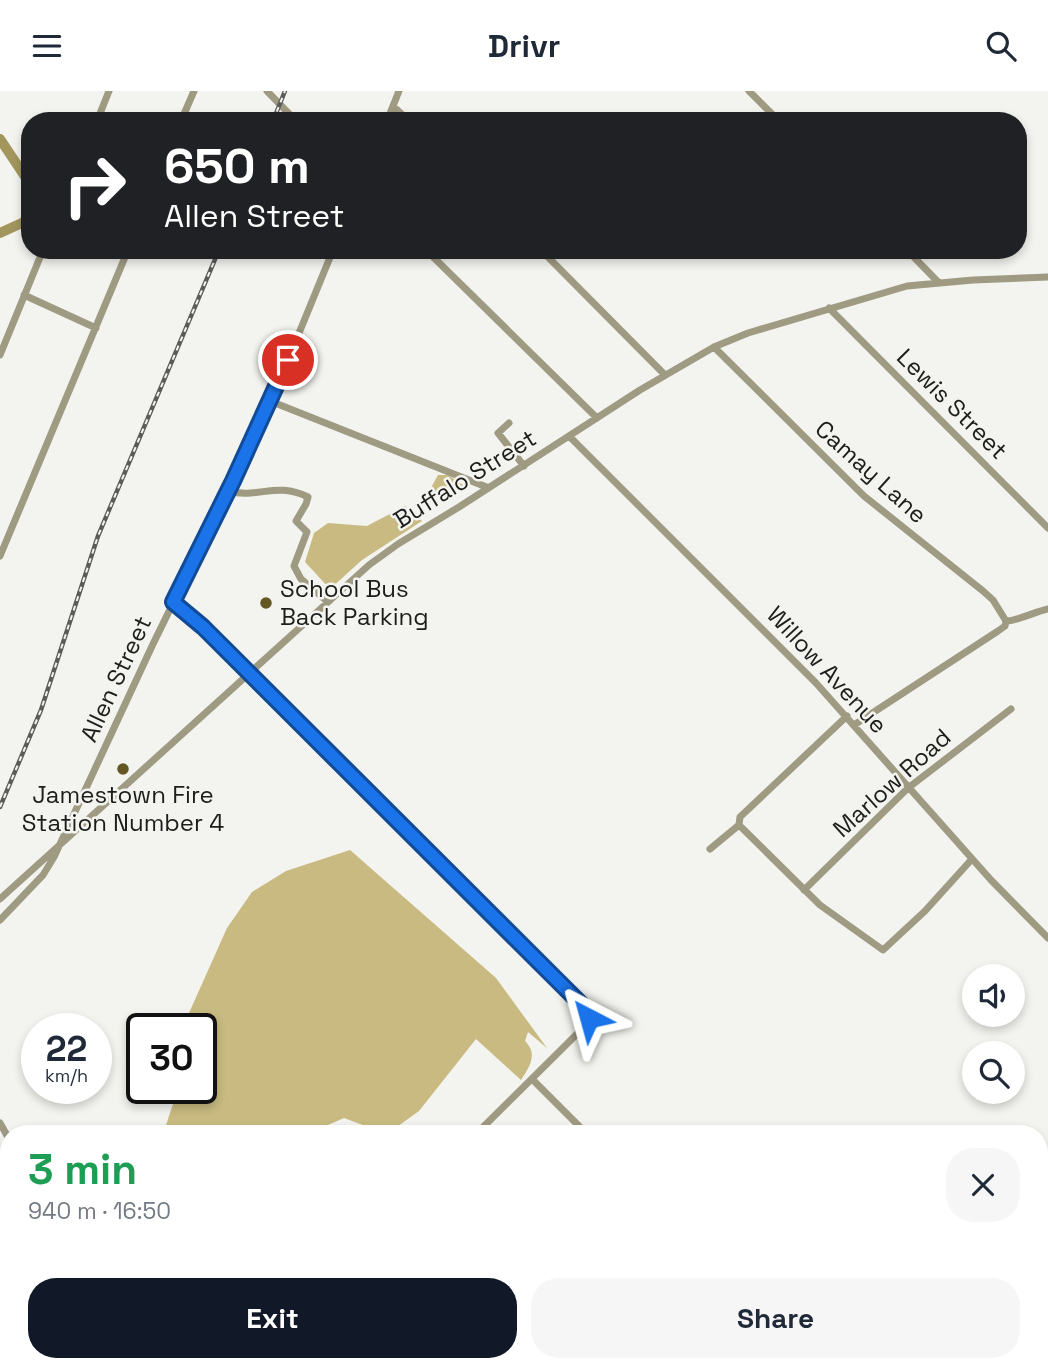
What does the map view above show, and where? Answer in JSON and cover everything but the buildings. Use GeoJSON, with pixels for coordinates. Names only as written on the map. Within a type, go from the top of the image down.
{"type":"FeatureCollection","features":[{"type":"Feature","properties":{"kind":"street"},"geometry":{"type":"LineString","coordinates":[[101,112],[109,91]]}},
{"type":"Feature","properties":{"kind":"street"},"geometry":{"type":"LineString","coordinates":[[185,112],[194,91]]}},
{"type":"Feature","properties":{"kind":"street"},"geometry":{"type":"LineString","coordinates":[[267,91],[287,112]]}},
{"type":"Feature","properties":{"kind":"street"},"geometry":{"type":"LineString","coordinates":[[391,112],[399,91]]}},
{"type":"Feature","properties":{"kind":"street"},"geometry":{"type":"LineString","coordinates":[[751,92],[770,112]]}},
{"type":"Feature","properties":{"kind":"street"},"geometry":{"type":"LineString","coordinates":[[393,106],[399,112]]}},
{"type":"Feature","properties":{"kind":"street"},"geometry":{"type":"LineString","coordinates":[[0,355],[39,259]]}},
{"type":"Feature","properties":{"kind":"street"},"geometry":{"type":"LineString","coordinates":[[0,556],[124,259]]}},
{"type":"Feature","properties":{"kind":"street","name":"Allen Street"},"geometry":{"type":"LineString","coordinates":[[0,920],[38,880],[60,844],[270,401],[329,259]]}},
{"type":"Feature","properties":{"kind":"street"},"geometry":{"type":"LineString","coordinates":[[435,259],[597,418]]}},
{"type":"Feature","properties":{"kind":"street"},"geometry":{"type":"LineString","coordinates":[[550,259],[664,375]]}},
{"type":"Feature","properties":{"kind":"street"},"geometry":{"type":"LineString","coordinates":[[916,259],[939,283]]}},
{"type":"Feature","properties":{"kind":"street","name":"Buffalo Street"},"geometry":{"type":"LineString","coordinates":[[0,899],[389,550],[664,375],[714,347],[748,333],[907,286],[1048,277]]}},
{"type":"Feature","properties":{"kind":"street"},"geometry":{"type":"LineString","coordinates":[[24,295],[96,328]]}},
{"type":"Feature","properties":{"kind":"street","name":"Lewis Street"},"geometry":{"type":"LineString","coordinates":[[829,308],[1048,528]]}},
{"type":"Feature","properties":{"kind":"street","name":"Camay Lane"},"geometry":{"type":"LineString","coordinates":[[714,347],[864,496],[988,596],[1006,621]]}},
{"type":"Feature","properties":{"kind":"street"},"geometry":{"type":"LineString","coordinates":[[270,401],[489,488]]}},
{"type":"Feature","properties":{"kind":"street"},"geometry":{"type":"LineString","coordinates":[[509,423],[498,433],[524,466]]}},
{"type":"Feature","properties":{"kind":"street","name":"Willow Avenue"},"geometry":{"type":"LineString","coordinates":[[569,436],[816,683],[972,859],[1048,938]]}},
{"type":"Feature","properties":{"kind":"street"},"geometry":{"type":"LineString","coordinates":[[228,491],[246,494],[279,488],[308,497],[296,521],[307,532],[294,566],[300,579],[328,602]]}},
{"type":"Feature","properties":{"kind":"street"},"geometry":{"type":"LineString","coordinates":[[173,602],[186,611],[250,673],[588,1013],[589,1018],[580,1031],[485,1125]]}},
{"type":"Feature","properties":{"kind":"street"},"geometry":{"type":"LineString","coordinates":[[854,725],[998,631],[1005,626],[1006,621],[1012,622],[1033,611],[1048,609]]}},
{"type":"Feature","properties":{"kind":"street","name":"Marlow Road"},"geometry":{"type":"LineString","coordinates":[[804,891],[908,788],[1011,709]]}},
{"type":"Feature","properties":{"kind":"street"},"geometry":{"type":"LineString","coordinates":[[710,849],[739,825],[740,817],[847,716]]}},
{"type":"Feature","properties":{"kind":"street"},"geometry":{"type":"LineString","coordinates":[[739,825],[820,905],[883,950],[887,949],[972,859]]}},
{"type":"Feature","properties":{"kind":"street"},"geometry":{"type":"LineString","coordinates":[[30,872],[37,873],[38,880]]}},
{"type":"Feature","properties":{"kind":"street"},"geometry":{"type":"LineString","coordinates":[[532,1079],[578,1125]]}},
{"type":"Feature","properties":{"kind":"shaded area"},"geometry":{"type":"Polygon","coordinates":[[[438,475],[448,475],[469,489],[433,495],[432,486],[438,475]]]}},
{"type":"Feature","properties":{"kind":"shaded area"},"geometry":{"type":"Polygon","coordinates":[[[405,506],[422,521],[362,560],[330,589],[305,562],[314,533],[328,523],[367,526],[405,506]]]}},
{"type":"Feature","properties":{"kind":"shaded area"},"geometry":{"type":"Polygon","coordinates":[[[350,850],[496,978],[547,1048],[528,1032],[525,1041],[532,1055],[521,1080],[476,1039],[419,1111],[400,1125],[363,1125],[344,1118],[328,1125],[166,1125],[173,1104],[217,1104],[217,1013],[189,1013],[227,928],[252,892],[286,871],[350,850]]]}},
{"type":"Feature","properties":{"kind":"waterway"},"geometry":{"type":"LineString","coordinates":[[0,139],[21,170]]}},
{"type":"Feature","properties":{"kind":"waterway"},"geometry":{"type":"LineString","coordinates":[[0,233],[21,223]]}},
{"type":"Feature","properties":{"kind":"railway"},"geometry":{"type":"LineString","coordinates":[[277,112],[285,91]]}},
{"type":"Feature","properties":{"kind":"railway"},"geometry":{"type":"LineString","coordinates":[[0,807],[41,710],[98,536],[215,259]]}},
{"type":"Feature","properties":{"kind":"place","name":"School Bus Back Parking"},"geometry":{"type":"Point","coordinates":[266,603]}},
{"type":"Feature","properties":{"kind":"place","name":"Jamestown Fire Station Number 4"},"geometry":{"type":"Point","coordinates":[123,769]}},
{"type":"Feature","properties":{"kind":"route"},"geometry":{"type":"LineString","coordinates":[[288,360],[233,481],[173,602],[203,627],[580,1003],[589,1018]]}}]}
